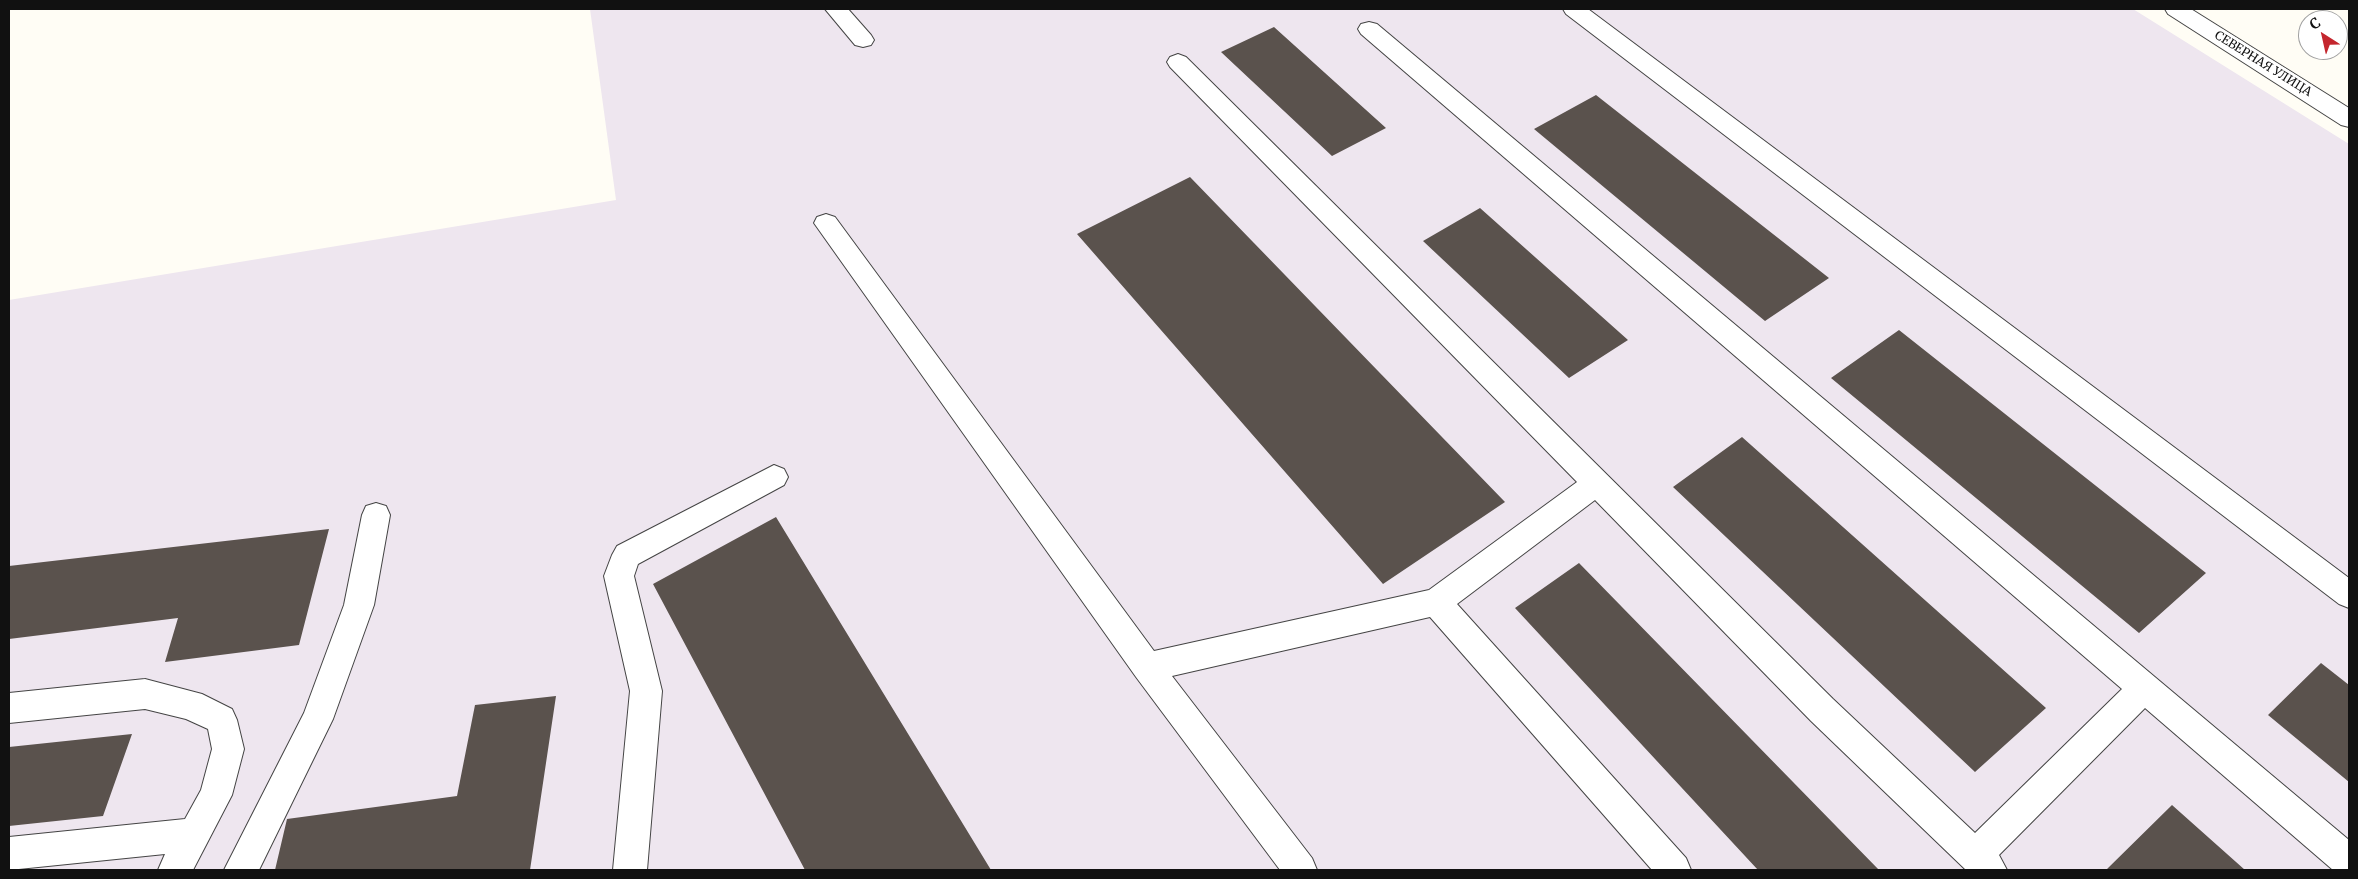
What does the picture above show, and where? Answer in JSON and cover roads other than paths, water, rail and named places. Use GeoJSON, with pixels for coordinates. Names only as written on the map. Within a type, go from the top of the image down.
{"type":"FeatureCollection","features":[{"type":"Feature","properties":{"kind":"street"},"geometry":{"type":"LineString","coordinates":[[836,9],[863,40]]}},
{"type":"Feature","properties":{"kind":"street"},"geometry":{"type":"LineString","coordinates":[[1574,9],[2349,595]]}},
{"type":"Feature","properties":{"kind":"street","name":"СЕВЕРНАЯ УЛИЦА"},"geometry":{"type":"LineString","coordinates":[[2176,9],[2349,119]]}},
{"type":"Feature","properties":{"kind":"street"},"geometry":{"type":"LineString","coordinates":[[1369,29],[2349,862]]}},
{"type":"Feature","properties":{"kind":"street"},"geometry":{"type":"LineString","coordinates":[[1178,62],[1822,710],[1982,863],[2144,688]]}},
{"type":"Feature","properties":{"kind":"street"},"geometry":{"type":"LineString","coordinates":[[826,223],[1147,667],[1300,870]]}},
{"type":"Feature","properties":{"kind":"street"},"geometry":{"type":"LineString","coordinates":[[630,870],[646,691],[619,576],[627,555],[774,476]]}},
{"type":"Feature","properties":{"kind":"street"},"geometry":{"type":"LineString","coordinates":[[1147,667],[1436,602],[1597,483]]}},
{"type":"Feature","properties":{"kind":"street"},"geometry":{"type":"LineString","coordinates":[[241,870],[318,719],[359,604],[376,515]]}},
{"type":"Feature","properties":{"kind":"street"},"geometry":{"type":"LineString","coordinates":[[1436,602],[1674,870]]}},
{"type":"Feature","properties":{"kind":"street"},"geometry":{"type":"LineString","coordinates":[[9,708],[145,694],[192,705],[221,720],[228,749],[216,795],[175,870]]}},
{"type":"Feature","properties":{"kind":"street"},"geometry":{"type":"LineString","coordinates":[[9,854],[194,835]]}}]}
